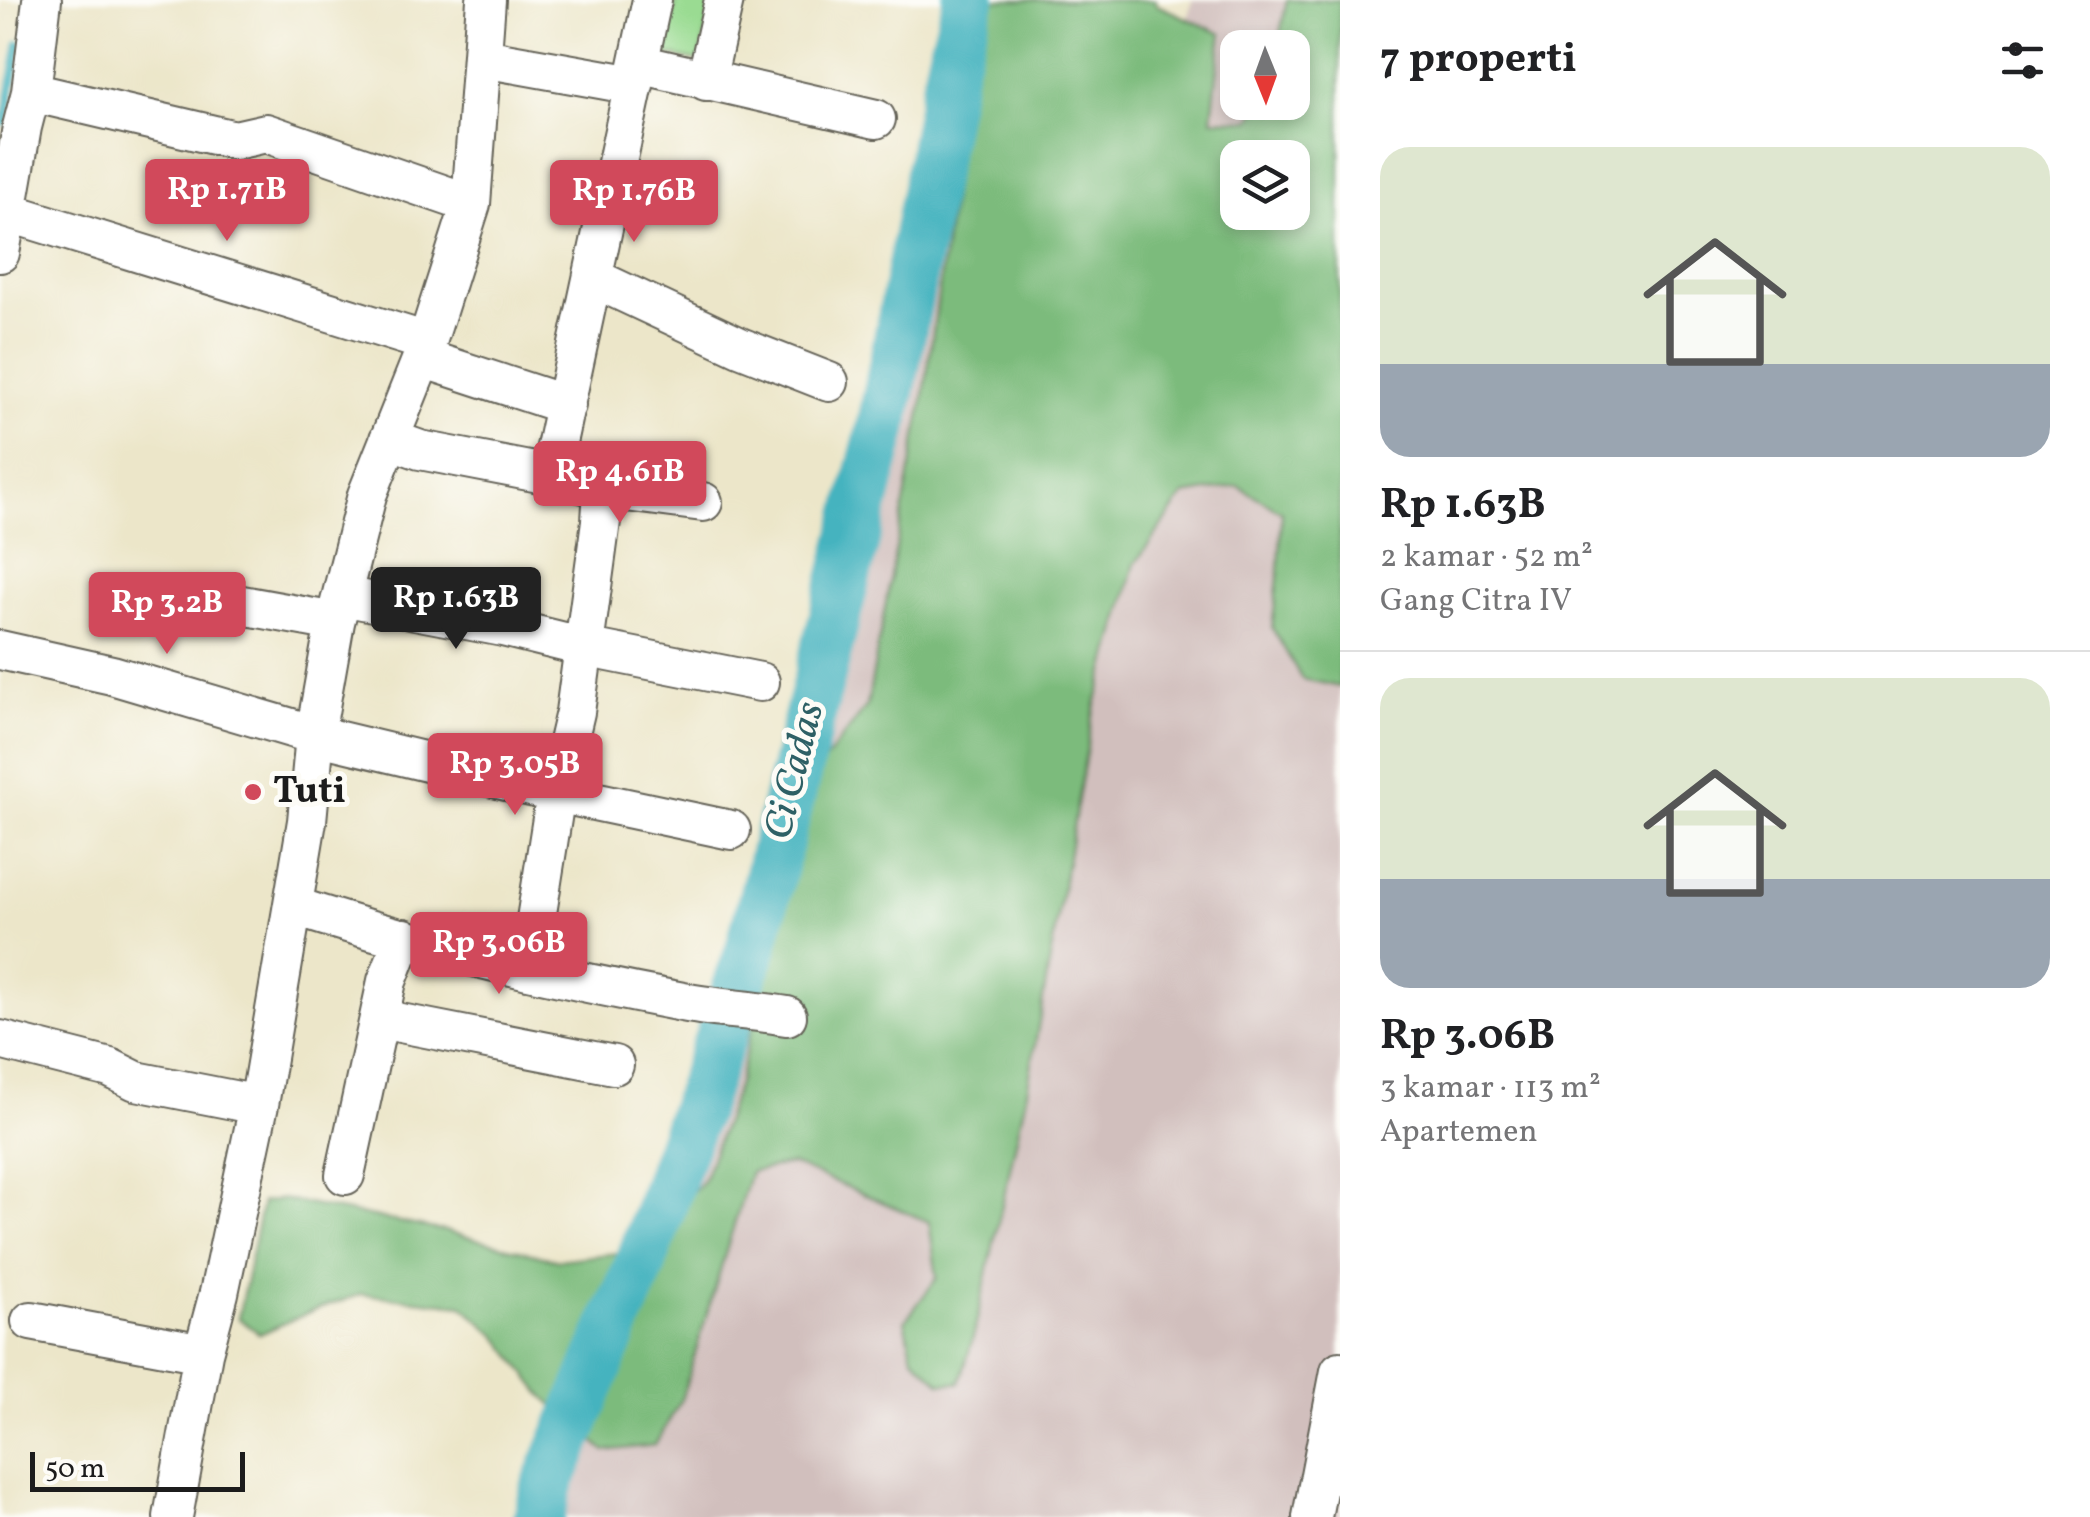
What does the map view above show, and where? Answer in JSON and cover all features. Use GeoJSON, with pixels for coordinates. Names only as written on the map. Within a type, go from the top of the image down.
{"type":"FeatureCollection","features":[{"type":"Feature","properties":{"kind":"street"},"geometry":{"type":"LineString","coordinates":[[0,254],[31,92],[42,0]]}},
{"type":"Feature","properties":{"kind":"street"},"geometry":{"type":"LineString","coordinates":[[173,1517],[203,1353],[258,1104],[307,821],[315,735],[338,609],[367,495],[424,350],[471,204],[486,0]]}},
{"type":"Feature","properties":{"kind":"street"},"geometry":{"type":"LineString","coordinates":[[550,476],[652,0]]}},
{"type":"Feature","properties":{"kind":"street"},"geometry":{"type":"LineString","coordinates":[[706,81],[724,0]]}},
{"type":"Feature","properties":{"kind":"street"},"geometry":{"type":"LineString","coordinates":[[483,58],[706,81],[876,119]]}},
{"type":"Feature","properties":{"kind":"street"},"geometry":{"type":"LineString","coordinates":[[31,92],[235,140],[266,133],[471,204]]}},
{"type":"Feature","properties":{"kind":"street"},"geometry":{"type":"LineString","coordinates":[[7,212],[424,350],[566,404]]}},
{"type":"Feature","properties":{"kind":"street"},"geometry":{"type":"LineString","coordinates":[[593,278],[740,347],[829,382]]}},
{"type":"Feature","properties":{"kind":"street"},"geometry":{"type":"LineString","coordinates":[[389,439],[420,450],[603,489],[703,502]]}},
{"type":"Feature","properties":{"kind":"street"},"geometry":{"type":"LineString","coordinates":[[528,970],[556,793],[574,712],[603,489]]}},
{"type":"Feature","properties":{"kind":"street"},"geometry":{"type":"LineString","coordinates":[[209,599],[504,626],[584,647],[760,682]]}},
{"type":"Feature","properties":{"kind":"street"},"geometry":{"type":"LineString","coordinates":[[0,650],[112,675],[315,735],[731,830]]}},
{"type":"Feature","properties":{"kind":"street"},"geometry":{"type":"LineString","coordinates":[[293,906],[528,970],[692,1004],[771,1013]]}},
{"type":"Feature","properties":{"kind":"street"},"geometry":{"type":"LineString","coordinates":[[345,1175],[387,981],[404,938]]}},
{"type":"Feature","properties":{"kind":"street"},"geometry":{"type":"LineString","coordinates":[[380,1020],[614,1064]]}},
{"type":"Feature","properties":{"kind":"street"},"geometry":{"type":"LineString","coordinates":[[0,1040],[110,1068],[136,1082],[258,1104]]}},
{"type":"Feature","properties":{"kind":"street"},"geometry":{"type":"LineString","coordinates":[[31,1321],[203,1353]]}},
{"type":"Feature","properties":{"kind":"street"},"geometry":{"type":"LineString","coordinates":[[1312,1517],[1340,1371]]}},
{"type":"Feature","properties":{"kind":"shaded area"},"geometry":{"type":"Polygon","coordinates":[[[1192,0],[1340,0],[1340,1517],[549,1517],[613,1342],[706,1126],[759,951],[870,461],[914,195],[1139,251],[1192,0]]]}},
{"type":"Feature","properties":{"kind":"green space"},"geometry":{"type":"Polygon","coordinates":[[[676,0],[712,0],[700,62],[665,54],[676,0]]]}},
{"type":"Feature","properties":{"kind":"green space"},"geometry":{"type":"Polygon","coordinates":[[[989,0],[1155,0],[1157,5],[1220,33],[1212,119],[1310,120],[1310,30],[1281,30],[1287,0],[1340,0],[1340,687],[1302,679],[1272,628],[1282,512],[1238,486],[1184,495],[1135,564],[1092,719],[1027,1091],[960,1383],[941,1383],[913,1357],[905,1321],[937,1278],[929,1222],[792,1164],[750,1172],[681,1400],[655,1445],[605,1451],[543,1396],[497,1336],[462,1305],[361,1294],[260,1334],[238,1318],[262,1202],[282,1199],[445,1231],[558,1260],[634,1251],[703,1181],[738,1084],[814,774],[867,706],[925,389],[959,147],[989,0]]]}},
{"type":"Feature","properties":{"kind":"waterway","name":"Ci Cadas"},"geometry":{"type":"LineString","coordinates":[[539,1517],[547,1486],[640,1265],[750,953],[882,429],[952,61],[969,0]]}},
{"type":"Feature","properties":{"kind":"waterway"},"geometry":{"type":"LineString","coordinates":[[5,122],[19,44]]}},
{"type":"Feature","properties":{"kind":"place","name":"Tuti"},"geometry":{"type":"Point","coordinates":[253,792]}}]}
